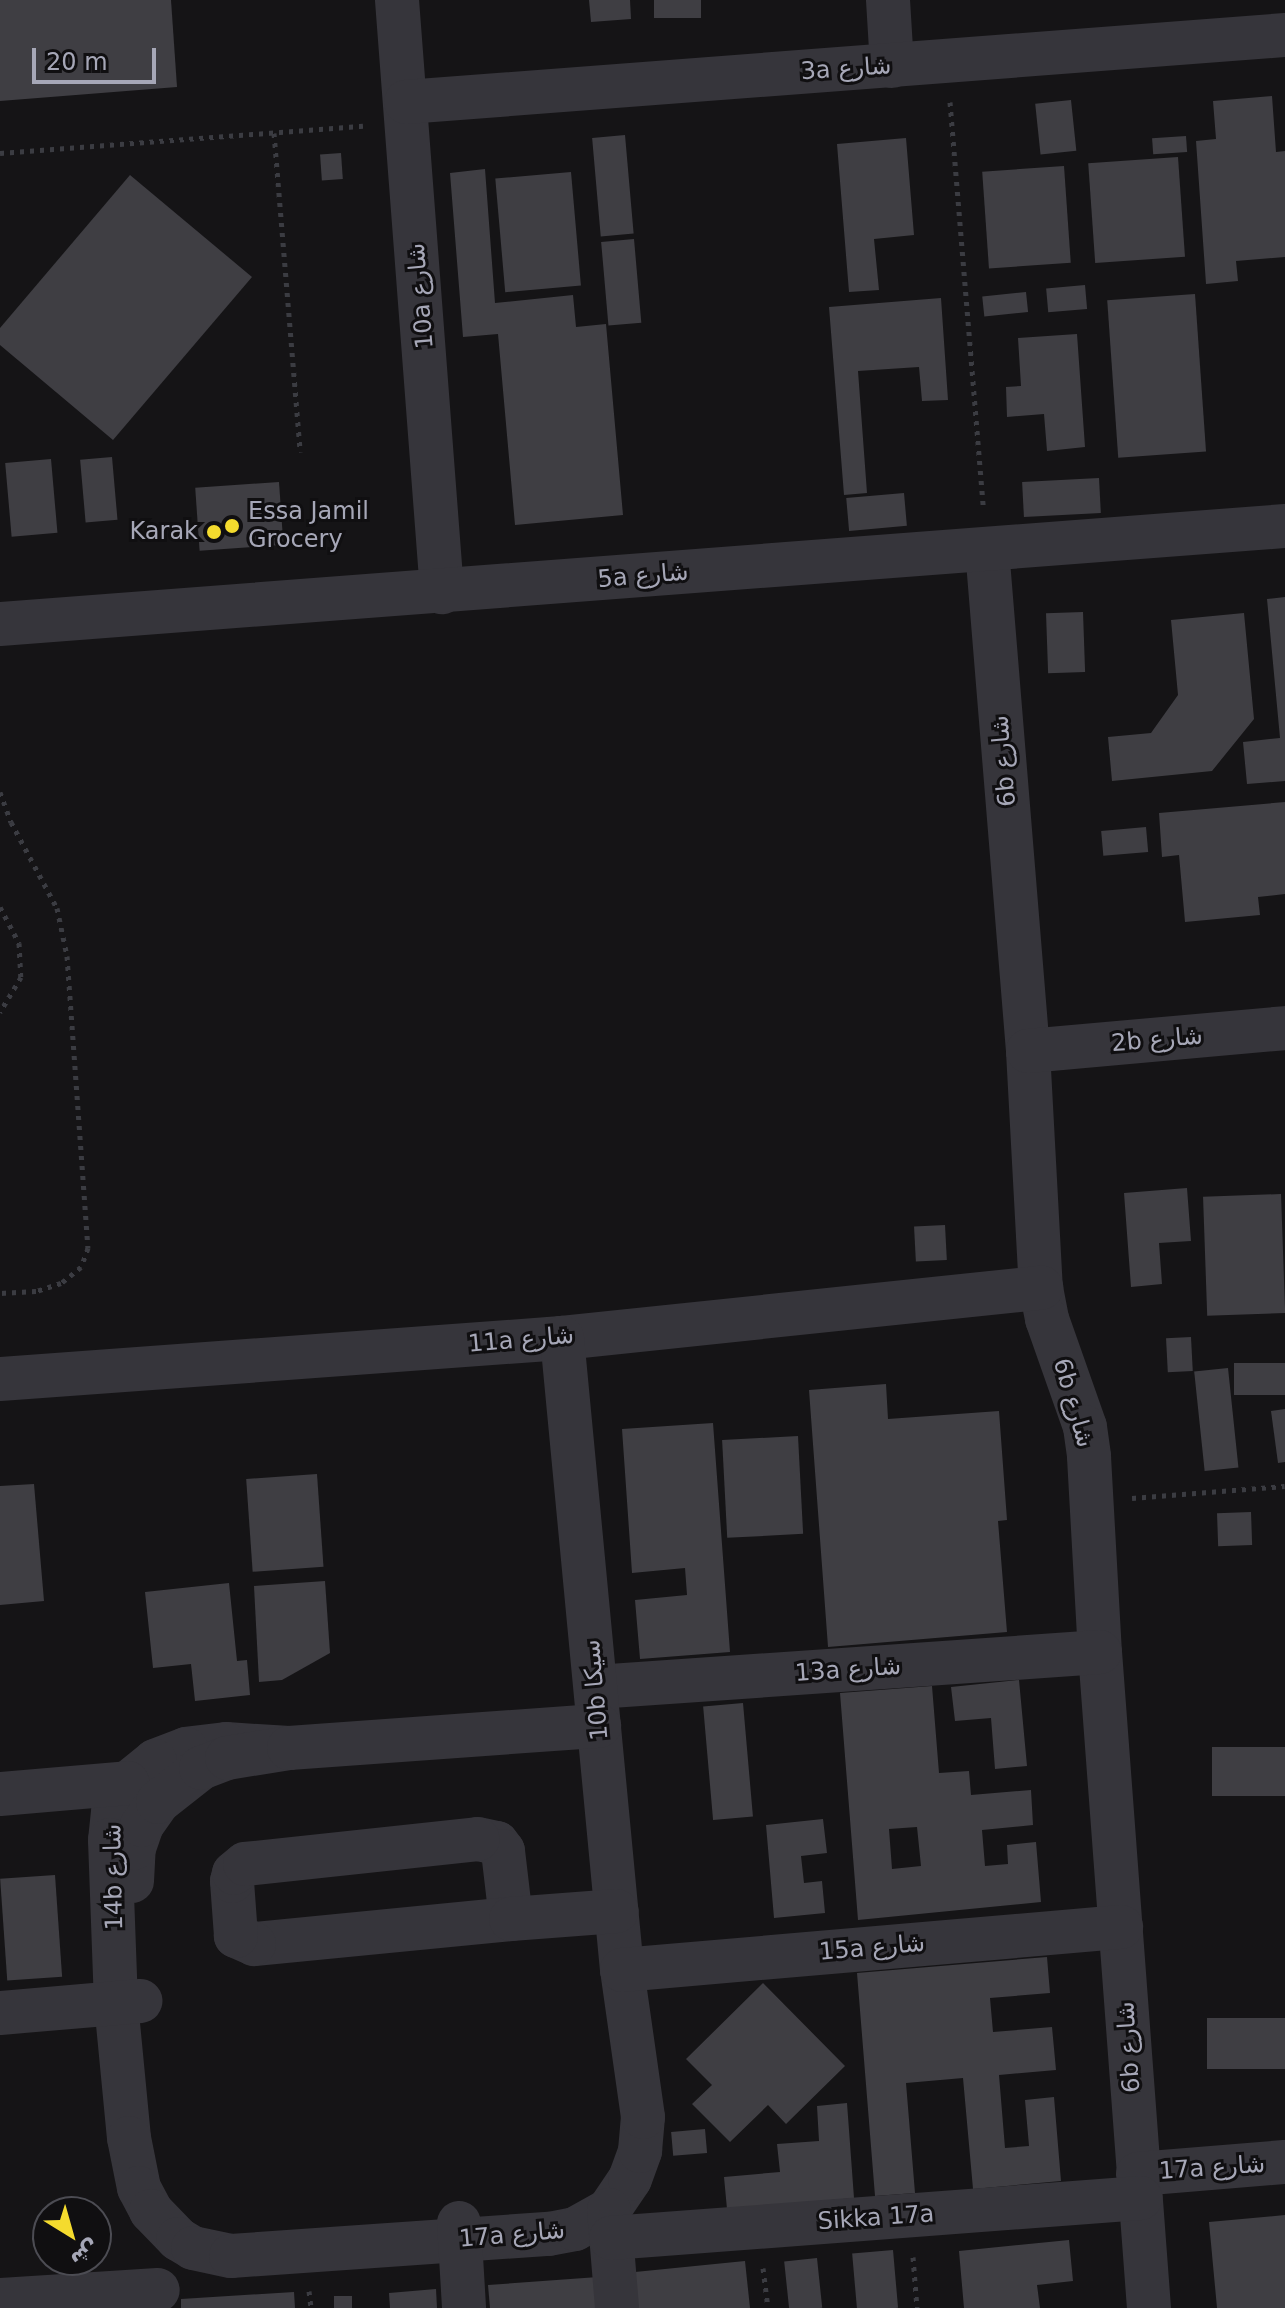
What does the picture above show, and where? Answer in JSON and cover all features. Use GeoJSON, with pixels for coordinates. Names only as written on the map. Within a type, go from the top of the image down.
{"type":"FeatureCollection","features":[{"type":"Feature","properties":{"kind":"street","name":"10a شارع"},"geometry":{"type":"LineString","coordinates":[[397,0],[442,592]]}},
{"type":"Feature","properties":{"kind":"street"},"geometry":{"type":"LineString","coordinates":[[888,0],[892,66]]}},
{"type":"Feature","properties":{"kind":"street","name":"3a شارع"},"geometry":{"type":"LineString","coordinates":[[407,113],[946,61],[1285,35]]}},
{"type":"Feature","properties":{"kind":"street","name":"5a شارع"},"geometry":{"type":"LineString","coordinates":[[0,624],[1285,526]]}},
{"type":"Feature","properties":{"kind":"street","name":"6b شارع"},"geometry":{"type":"LineString","coordinates":[[987,549],[1028,1051],[1041,1288],[1047,1319],[1085,1427],[1149,2308]]}},
{"type":"Feature","properties":{"kind":"street","name":"2b شارع"},"geometry":{"type":"LineString","coordinates":[[1028,1051],[1285,1028]]}},
{"type":"Feature","properties":{"kind":"street","name":"11a شارع"},"geometry":{"type":"LineString","coordinates":[[0,1379],[562,1338],[1041,1288]]}},
{"type":"Feature","properties":{"kind":"street","name":"10b سيكا"},"geometry":{"type":"LineString","coordinates":[[562,1338],[622,1970],[632,2042]]}},
{"type":"Feature","properties":{"kind":"street","name":"13a شارع"},"geometry":{"type":"LineString","coordinates":[[598,1707],[1100,1652]]}},
{"type":"Feature","properties":{"kind":"street","name":"14b شارع"},"geometry":{"type":"LineString","coordinates":[[128,2002],[134,1848],[142,1825],[158,1802],[201,1768],[227,1758],[289,1748],[598,1707]]}},
{"type":"Feature","properties":{"kind":"street","name":"14b شارع"},"geometry":{"type":"LineString","coordinates":[[128,2002],[110,1840],[113,1812],[128,1783],[155,1761],[186,1749],[226,1744],[289,1748]]}},
{"type":"Feature","properties":{"kind":"street"},"geometry":{"type":"LineString","coordinates":[[0,1794],[128,1783]]}},
{"type":"Feature","properties":{"kind":"street"},"geometry":{"type":"LineString","coordinates":[[511,1919],[503,1851],[488,1839],[245,1864],[234,1873],[232,1881],[236,1936],[246,1943],[617,1911]]}},
{"type":"Feature","properties":{"kind":"street","name":"15a شارع"},"geometry":{"type":"LineString","coordinates":[[622,1970],[1121,1927]]}},
{"type":"Feature","properties":{"kind":"street"},"geometry":{"type":"LineString","coordinates":[[0,2013],[128,2002]]}},
{"type":"Feature","properties":{"kind":"street","name":"17a شارع"},"geometry":{"type":"LineString","coordinates":[[128,2002],[132,2163],[139,2188],[151,2211],[186,2244],[212,2254],[231,2256],[460,2231],[545,2213],[567,2205],[597,2179],[611,2155],[621,2126],[632,2042]]}},
{"type":"Feature","properties":{"kind":"street","name":"17a شارع"},"geometry":{"type":"LineString","coordinates":[[128,2002],[156,2158],[173,2194],[206,2223],[238,2234],[273,2238],[460,2231],[562,2232],[584,2225],[610,2224]]}},
{"type":"Feature","properties":{"kind":"street"},"geometry":{"type":"LineString","coordinates":[[617,2308],[610,2224],[640,2151],[643,2117],[632,2042]]}},
{"type":"Feature","properties":{"kind":"street","name":"17a شارع"},"geometry":{"type":"LineString","coordinates":[[1139,2186],[1285,2162]]}},
{"type":"Feature","properties":{"kind":"street","name":"Sikka 17a"},"geometry":{"type":"LineString","coordinates":[[610,2224],[910,2216],[1139,2186]]}},
{"type":"Feature","properties":{"kind":"street"},"geometry":{"type":"LineString","coordinates":[[5,2303],[159,2299],[151,2211]]}},
{"type":"Feature","properties":{"kind":"street"},"geometry":{"type":"LineString","coordinates":[[460,2231],[464,2308]]}},
{"type":"Feature","properties":{"kind":"path"},"geometry":{"type":"LineString","coordinates":[[946,61],[987,549]]}},
{"type":"Feature","properties":{"kind":"path"},"geometry":{"type":"LineString","coordinates":[[0,153],[274,133],[407,113]]}},
{"type":"Feature","properties":{"kind":"path"},"geometry":{"type":"LineString","coordinates":[[274,133],[300,452]]}},
{"type":"Feature","properties":{"kind":"path"},"geometry":{"type":"LineString","coordinates":[[0,792],[11,822],[57,908],[67,956],[88,1248],[81,1267],[61,1283],[36,1291],[0,1293]]}},
{"type":"Feature","properties":{"kind":"path"},"geometry":{"type":"LineString","coordinates":[[0,907],[19,943],[21,977],[0,1012]]}},
{"type":"Feature","properties":{"kind":"path"},"geometry":{"type":"LineString","coordinates":[[1091,1501],[1285,1486]]}},
{"type":"Feature","properties":{"kind":"path"},"geometry":{"type":"LineString","coordinates":[[910,2216],[917,2308]]}},
{"type":"Feature","properties":{"kind":"building"},"geometry":{"type":"Polygon","coordinates":[[[0,0],[171,0],[177,87],[0,101],[0,0]]]}},
{"type":"Feature","properties":{"kind":"building"},"geometry":{"type":"Polygon","coordinates":[[[589,0],[630,0],[631,19],[591,22],[589,0]]]}},
{"type":"Feature","properties":{"kind":"building"},"geometry":{"type":"Polygon","coordinates":[[[654,0],[701,0],[701,18],[654,18],[654,0]]]}},
{"type":"Feature","properties":{"kind":"building"},"geometry":{"type":"Polygon","coordinates":[[[1272,96],[1276,152],[1285,151],[1285,257],[1236,261],[1238,281],[1206,284],[1196,141],[1216,139],[1213,101],[1272,96]]]}},
{"type":"Feature","properties":{"kind":"building"},"geometry":{"type":"Polygon","coordinates":[[[1071,100],[1076,151],[1041,154],[1035,104],[1071,100]]]}},
{"type":"Feature","properties":{"kind":"building"},"geometry":{"type":"Polygon","coordinates":[[[625,135],[634,234],[601,236],[592,138],[625,135]]]}},
{"type":"Feature","properties":{"kind":"building"},"geometry":{"type":"Polygon","coordinates":[[[1186,136],[1187,152],[1153,154],[1152,138],[1186,136]]]}},
{"type":"Feature","properties":{"kind":"building"},"geometry":{"type":"Polygon","coordinates":[[[906,138],[914,235],[874,239],[879,290],[849,292],[837,144],[906,138]]]}},
{"type":"Feature","properties":{"kind":"building"},"geometry":{"type":"Polygon","coordinates":[[[341,153],[343,179],[322,180],[320,154],[341,153]]]}},
{"type":"Feature","properties":{"kind":"building"},"geometry":{"type":"Polygon","coordinates":[[[1178,157],[1185,257],[1095,263],[1088,163],[1178,157]]]}},
{"type":"Feature","properties":{"kind":"building"},"geometry":{"type":"Polygon","coordinates":[[[1064,166],[1071,263],[989,268],[982,172],[1064,166]]]}},
{"type":"Feature","properties":{"kind":"building"},"geometry":{"type":"Polygon","coordinates":[[[485,169],[495,303],[573,295],[576,327],[606,324],[623,515],[515,525],[498,334],[463,337],[450,173],[485,169]]]}},
{"type":"Feature","properties":{"kind":"building"},"geometry":{"type":"Polygon","coordinates":[[[571,172],[581,286],[505,292],[495,179],[571,172]]]}},
{"type":"Feature","properties":{"kind":"building"},"geometry":{"type":"Polygon","coordinates":[[[130,175],[252,277],[113,440],[0,345],[0,328],[130,175]]]}},
{"type":"Feature","properties":{"kind":"building"},"geometry":{"type":"Polygon","coordinates":[[[634,239],[641,323],[608,326],[601,242],[634,239]]]}},
{"type":"Feature","properties":{"kind":"building"},"geometry":{"type":"Polygon","coordinates":[[[1085,285],[1087,309],[1048,312],[1046,288],[1085,285]]]}},
{"type":"Feature","properties":{"kind":"building"},"geometry":{"type":"Polygon","coordinates":[[[1026,292],[1028,312],[984,316],[982,297],[1026,292]]]}},
{"type":"Feature","properties":{"kind":"building"},"geometry":{"type":"Polygon","coordinates":[[[1195,294],[1206,452],[1118,458],[1107,300],[1195,294]]]}},
{"type":"Feature","properties":{"kind":"building"},"geometry":{"type":"Polygon","coordinates":[[[941,298],[948,400],[922,401],[919,367],[858,371],[867,493],[844,495],[829,307],[941,298]]]}},
{"type":"Feature","properties":{"kind":"building"},"geometry":{"type":"Polygon","coordinates":[[[1077,334],[1085,447],[1047,451],[1044,414],[1007,417],[1006,387],[1021,386],[1018,338],[1077,334]]]}},
{"type":"Feature","properties":{"kind":"building"},"geometry":{"type":"Polygon","coordinates":[[[112,457],[117,520],[86,523],[80,460],[112,457]]]}},
{"type":"Feature","properties":{"kind":"building"},"geometry":{"type":"Polygon","coordinates":[[[51,459],[57,533],[12,537],[5,463],[51,459]]]}},
{"type":"Feature","properties":{"kind":"building"},"geometry":{"type":"Polygon","coordinates":[[[1099,478],[1101,513],[1024,517],[1022,482],[1099,478]]]}},
{"type":"Feature","properties":{"kind":"building"},"geometry":{"type":"Polygon","coordinates":[[[279,482],[283,545],[200,551],[195,488],[279,482]]]}},
{"type":"Feature","properties":{"kind":"building"},"geometry":{"type":"Polygon","coordinates":[[[904,493],[907,526],[849,531],[846,498],[904,493]]]}},
{"type":"Feature","properties":{"kind":"building"},"geometry":{"type":"Polygon","coordinates":[[[1285,597],[1285,781],[1247,784],[1243,742],[1280,738],[1267,599],[1285,597]]]}},
{"type":"Feature","properties":{"kind":"building"},"geometry":{"type":"Polygon","coordinates":[[[1083,612],[1085,672],[1048,673],[1046,613],[1083,612]]]}},
{"type":"Feature","properties":{"kind":"building"},"geometry":{"type":"Polygon","coordinates":[[[1244,613],[1254,719],[1212,771],[1112,781],[1108,737],[1151,733],[1178,695],[1171,620],[1244,613]]]}},
{"type":"Feature","properties":{"kind":"building"},"geometry":{"type":"Polygon","coordinates":[[[1285,802],[1285,894],[1258,897],[1260,915],[1185,922],[1179,855],[1162,857],[1159,813],[1285,802]]]}},
{"type":"Feature","properties":{"kind":"building"},"geometry":{"type":"Polygon","coordinates":[[[1146,827],[1148,852],[1103,856],[1101,831],[1146,827]]]}},
{"type":"Feature","properties":{"kind":"building"},"geometry":{"type":"Polygon","coordinates":[[[1187,1188],[1191,1241],[1159,1243],[1162,1284],[1131,1287],[1124,1193],[1187,1188]]]}},
{"type":"Feature","properties":{"kind":"building"},"geometry":{"type":"Polygon","coordinates":[[[1281,1194],[1285,1313],[1207,1316],[1203,1197],[1281,1194]]]}},
{"type":"Feature","properties":{"kind":"building"},"geometry":{"type":"Polygon","coordinates":[[[945,1225],[947,1260],[916,1262],[914,1227],[945,1225]]]}},
{"type":"Feature","properties":{"kind":"building"},"geometry":{"type":"Polygon","coordinates":[[[1191,1337],[1193,1371],[1168,1372],[1166,1338],[1191,1337]]]}},
{"type":"Feature","properties":{"kind":"building"},"geometry":{"type":"Polygon","coordinates":[[[1234,1363],[1285,1363],[1285,1395],[1234,1395],[1234,1363]]]}},
{"type":"Feature","properties":{"kind":"building"},"geometry":{"type":"Polygon","coordinates":[[[1228,1368],[1238,1467],[1205,1471],[1194,1372],[1228,1368]]]}},
{"type":"Feature","properties":{"kind":"building"},"geometry":{"type":"Polygon","coordinates":[[[886,1384],[888,1419],[999,1411],[1007,1520],[998,1521],[1007,1632],[828,1647],[809,1390],[886,1384]]]}},
{"type":"Feature","properties":{"kind":"building"},"geometry":{"type":"Polygon","coordinates":[[[1285,1409],[1285,1462],[1278,1463],[1271,1411],[1285,1409]]]}},
{"type":"Feature","properties":{"kind":"building"},"geometry":{"type":"Polygon","coordinates":[[[713,1423],[730,1652],[640,1659],[635,1600],[687,1595],[685,1568],[632,1573],[622,1429],[713,1423]]]}},
{"type":"Feature","properties":{"kind":"building"},"geometry":{"type":"Polygon","coordinates":[[[798,1436],[803,1534],[727,1538],[722,1440],[798,1436]]]}},
{"type":"Feature","properties":{"kind":"building"},"geometry":{"type":"Polygon","coordinates":[[[317,1474],[323,1567],[253,1572],[246,1479],[317,1474]]]}},
{"type":"Feature","properties":{"kind":"building"},"geometry":{"type":"Polygon","coordinates":[[[34,1484],[44,1601],[0,1605],[0,1486],[34,1484]]]}},
{"type":"Feature","properties":{"kind":"building"},"geometry":{"type":"Polygon","coordinates":[[[1251,1512],[1252,1545],[1218,1546],[1217,1513],[1251,1512]]]}},
{"type":"Feature","properties":{"kind":"building"},"geometry":{"type":"Polygon","coordinates":[[[325,1581],[330,1653],[282,1680],[259,1682],[254,1586],[325,1581]]]}},
{"type":"Feature","properties":{"kind":"building"},"geometry":{"type":"Polygon","coordinates":[[[229,1583],[237,1661],[247,1660],[250,1695],[195,1701],[191,1664],[153,1668],[145,1592],[229,1583]]]}},
{"type":"Feature","properties":{"kind":"building"},"geometry":{"type":"Polygon","coordinates":[[[1019,1680],[1027,1766],[995,1769],[991,1718],[955,1721],[951,1687],[1019,1680]]]}},
{"type":"Feature","properties":{"kind":"building"},"geometry":{"type":"Polygon","coordinates":[[[932,1686],[939,1773],[969,1771],[971,1795],[1031,1790],[1033,1825],[982,1830],[985,1866],[1008,1864],[1007,1845],[1036,1842],[1041,1902],[858,1920],[840,1693],[932,1686]],[[917,1827],[889,1829],[892,1869],[921,1866],[917,1827]]]}},
{"type":"Feature","properties":{"kind":"building"},"geometry":{"type":"Polygon","coordinates":[[[743,1703],[753,1817],[713,1820],[703,1706],[743,1703]]]}},
{"type":"Feature","properties":{"kind":"building"},"geometry":{"type":"Polygon","coordinates":[[[1212,1747],[1285,1747],[1285,1796],[1212,1796],[1212,1747]]]}},
{"type":"Feature","properties":{"kind":"building"},"geometry":{"type":"Polygon","coordinates":[[[823,1819],[827,1853],[801,1856],[804,1883],[822,1881],[825,1913],[774,1918],[766,1825],[823,1819]]]}},
{"type":"Feature","properties":{"kind":"building"},"geometry":{"type":"Polygon","coordinates":[[[55,1875],[62,1977],[7,1981],[0,1879],[55,1875]]]}},
{"type":"Feature","properties":{"kind":"building"},"geometry":{"type":"Polygon","coordinates":[[[1047,1957],[1050,1993],[990,1998],[993,2032],[1052,2027],[1056,2070],[999,2075],[1005,2148],[1029,2146],[1025,2100],[1054,2097],[1061,2181],[973,2189],[963,2078],[906,2083],[915,2193],[875,2196],[857,1973],[1047,1957]]]}},
{"type":"Feature","properties":{"kind":"building"},"geometry":{"type":"Polygon","coordinates":[[[763,1983],[845,2066],[786,2124],[768,2105],[730,2142],[692,2104],[712,2085],[686,2059],[763,1983]]]}},
{"type":"Feature","properties":{"kind":"building"},"geometry":{"type":"Polygon","coordinates":[[[1207,2018],[1285,2018],[1285,2069],[1207,2069],[1207,2018]]]}},
{"type":"Feature","properties":{"kind":"building"},"geometry":{"type":"Polygon","coordinates":[[[847,2103],[854,2198],[727,2209],[724,2177],[780,2172],[777,2144],[819,2141],[817,2106],[847,2103]]]}},
{"type":"Feature","properties":{"kind":"building"},"geometry":{"type":"Polygon","coordinates":[[[705,2129],[707,2153],[673,2156],[671,2132],[705,2129]]]}},
{"type":"Feature","properties":{"kind":"building"},"geometry":{"type":"Polygon","coordinates":[[[1285,2215],[1285,2308],[1217,2308],[1209,2222],[1285,2215]]]}},
{"type":"Feature","properties":{"kind":"building"},"geometry":{"type":"Polygon","coordinates":[[[1069,2240],[1073,2281],[1037,2285],[1040,2308],[964,2308],[959,2251],[1069,2240]]]}},
{"type":"Feature","properties":{"kind":"building"},"geometry":{"type":"Polygon","coordinates":[[[893,2250],[898,2308],[857,2308],[852,2254],[893,2250]]]}},
{"type":"Feature","properties":{"kind":"building"},"geometry":{"type":"Polygon","coordinates":[[[817,2258],[822,2308],[789,2308],[784,2261],[817,2258]]]}},
{"type":"Feature","properties":{"kind":"building"},"geometry":{"type":"Polygon","coordinates":[[[745,2261],[750,2308],[638,2308],[635,2272],[745,2261]]]}},
{"type":"Feature","properties":{"kind":"building"},"geometry":{"type":"Polygon","coordinates":[[[598,2277],[600,2308],[490,2308],[488,2285],[598,2277]]]}},
{"type":"Feature","properties":{"kind":"building"},"geometry":{"type":"Polygon","coordinates":[[[436,2289],[437,2308],[390,2308],[389,2293],[436,2289]]]}},
{"type":"Feature","properties":{"kind":"building"},"geometry":{"type":"Polygon","coordinates":[[[294,2292],[295,2308],[181,2308],[181,2299],[294,2292]]]}},
{"type":"Feature","properties":{"kind":"building"},"geometry":{"type":"Polygon","coordinates":[[[334,2296],[352,2296],[352,2308],[334,2308],[334,2296]]]}},
{"type":"Feature","properties":{"kind":"place","name":"Essa Jamil Grocery"},"geometry":{"type":"Point","coordinates":[232,526]}},
{"type":"Feature","properties":{"kind":"place","name":"Karak"},"geometry":{"type":"Point","coordinates":[214,532]}}]}
